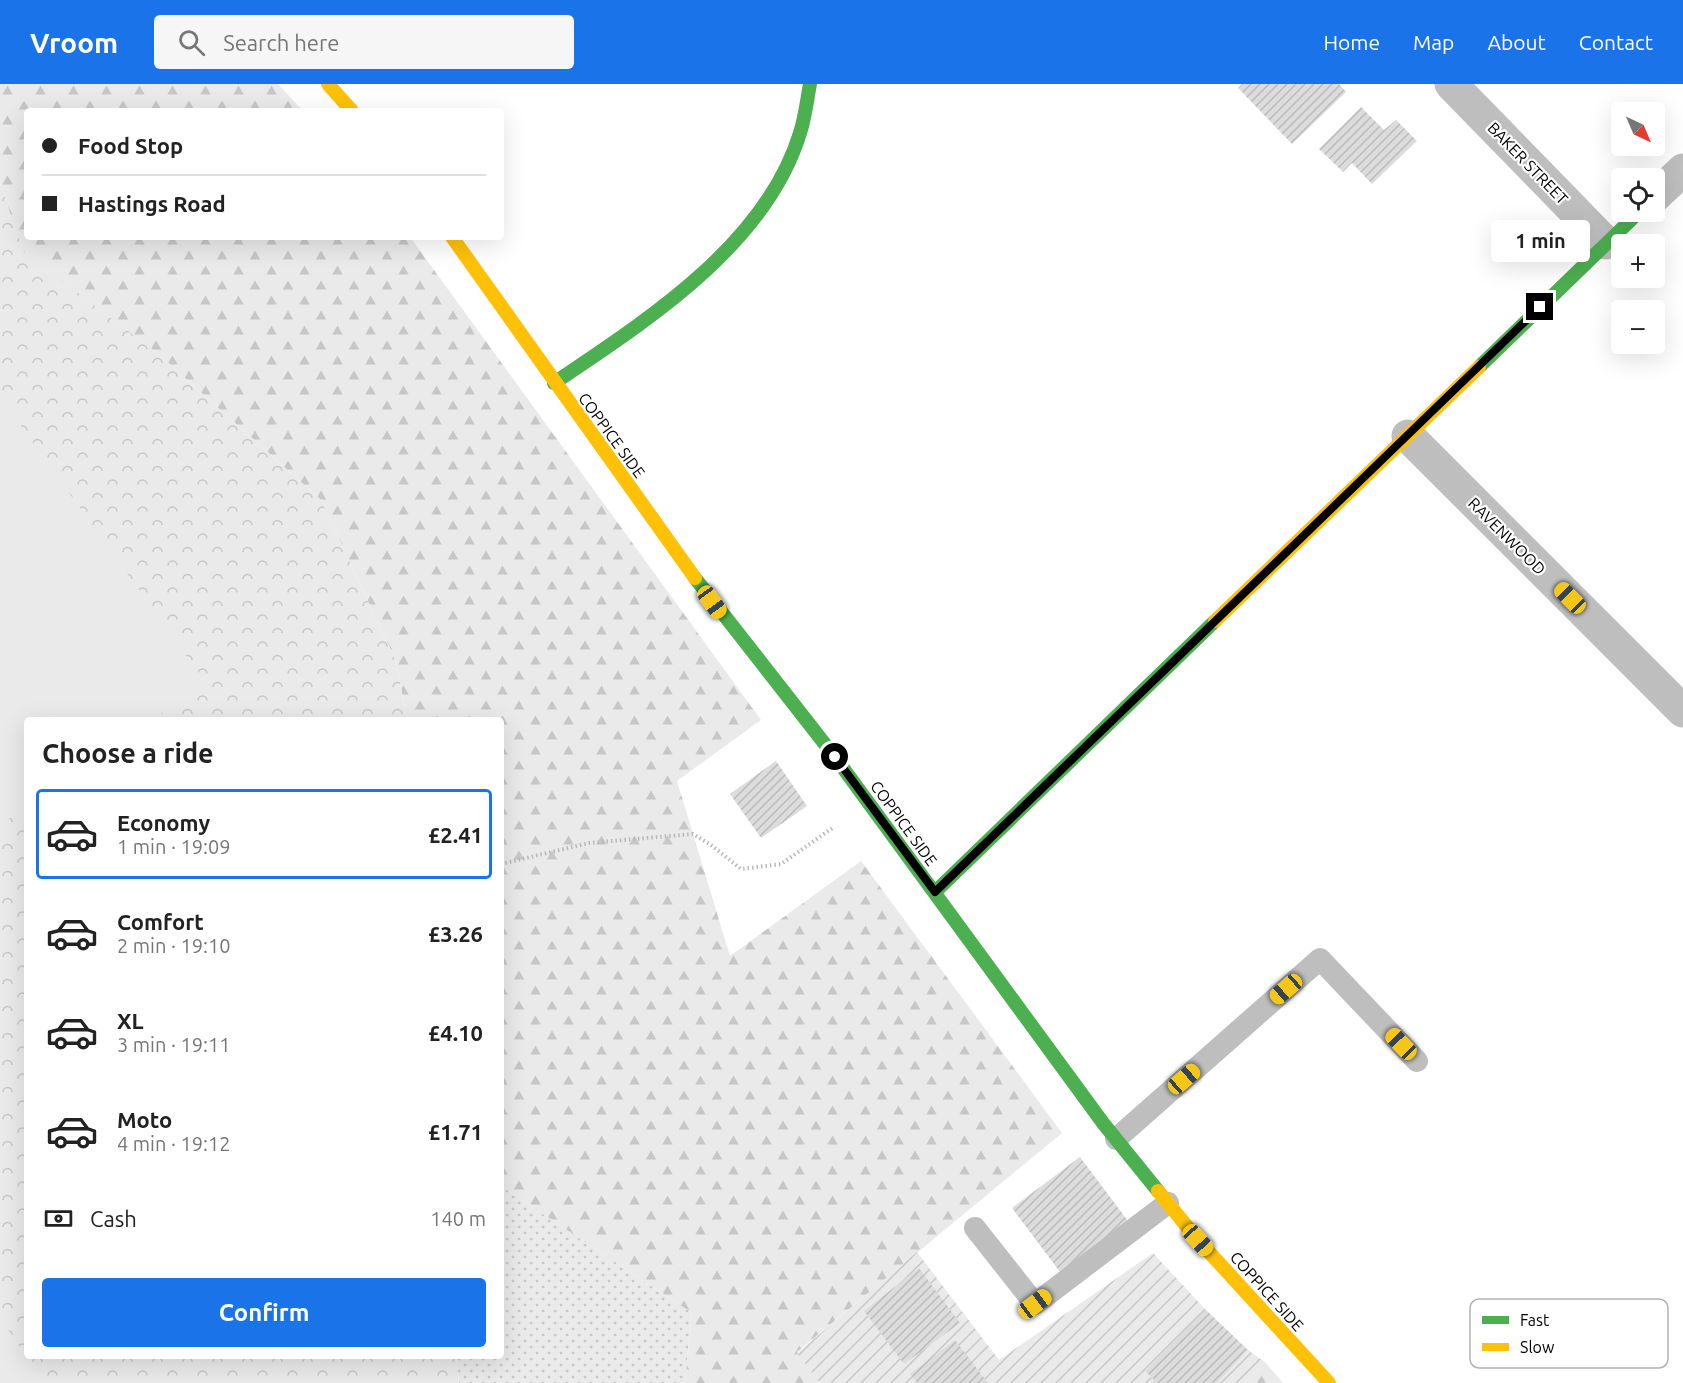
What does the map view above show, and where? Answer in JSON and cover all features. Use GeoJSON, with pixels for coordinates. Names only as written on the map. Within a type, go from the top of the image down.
{"type":"FeatureCollection","features":[{"type":"Feature","properties":{"kind":"street"},"geometry":{"type":"LineString","coordinates":[[328,84],[349,108]]}},
{"type":"Feature","properties":{"kind":"street"},"geometry":{"type":"LineString","coordinates":[[554,383],[613,344],[690,285],[767,203],[794,156],[808,114],[810,84]]}},
{"type":"Feature","properties":{"kind":"street","name":"BAKER STREET"},"geometry":{"type":"LineString","coordinates":[[1450,84],[1606,243]]}},
{"type":"Feature","properties":{"kind":"street"},"geometry":{"type":"LineString","coordinates":[[1665,187],[1683,170]]}},
{"type":"Feature","properties":{"kind":"street"},"geometry":{"type":"LineString","coordinates":[[935,892],[1628,222]]}},
{"type":"Feature","properties":{"kind":"street","name":"COPPICE SIDE"},"geometry":{"type":"LineString","coordinates":[[455,240],[554,383],[725,620],[869,803],[1116,1139],[1168,1203],[1329,1383]]}},
{"type":"Feature","properties":{"kind":"street","name":"RAVENWOOD"},"geometry":{"type":"LineString","coordinates":[[1408,436],[1683,711]]}},
{"type":"Feature","properties":{"kind":"lane"},"geometry":{"type":"LineString","coordinates":[[1116,1139],[1320,959],[1417,1061]]}},
{"type":"Feature","properties":{"kind":"lane"},"geometry":{"type":"LineString","coordinates":[[975,1228],[1035,1304],[1168,1203]]}},
{"type":"Feature","properties":{"kind":"path"},"geometry":{"type":"LineString","coordinates":[[504,863],[589,843],[693,834],[741,869],[781,864],[869,803]]}},
{"type":"Feature","properties":{"kind":"green space"},"geometry":{"type":"Polygon","coordinates":[[[0,84],[278,84],[300,108],[24,108],[24,240],[412,240],[761,720],[677,781],[730,956],[861,861],[1062,1133],[797,1352],[820,1383],[685,1383],[692,1313],[504,1188],[504,717],[406,717],[396,661],[321,500],[158,354],[22,251],[0,183],[0,84]]]}},
{"type":"Feature","properties":{"kind":"green space"},"geometry":{"type":"Polygon","coordinates":[[[0,183],[23,251],[158,354],[321,500],[396,661],[406,717],[24,717],[24,1359],[456,1359],[459,1383],[0,1383],[0,183]]]}},
{"type":"Feature","properties":{"kind":"green space"},"geometry":{"type":"Polygon","coordinates":[[[0,397],[206,683],[156,717],[24,717],[24,808],[0,825],[0,397]]]}},
{"type":"Feature","properties":{"kind":"green space"},"geometry":{"type":"Polygon","coordinates":[[[504,1188],[692,1313],[685,1383],[459,1383],[456,1359],[504,1359],[504,1188]]]}},
{"type":"Feature","properties":{"kind":"green space"},"geometry":{"type":"Polygon","coordinates":[[[917,1252],[999,1360],[1153,1253],[1205,1309],[1145,1371],[1154,1380],[1152,1383],[820,1383],[797,1353],[917,1252]]]}},
{"type":"Feature","properties":{"kind":"green space"},"geometry":{"type":"Polygon","coordinates":[[[0,1317],[24,1354],[24,1359],[27,1359],[43,1383],[0,1383],[0,1317]]]}},
{"type":"Feature","properties":{"kind":"green space"},"geometry":{"type":"Polygon","coordinates":[[[1248,1350],[1265,1362],[1245,1383],[1217,1383],[1248,1350]]]}},
{"type":"Feature","properties":{"kind":"green space"},"geometry":{"type":"Polygon","coordinates":[[[1265,1362],[1283,1383],[1245,1383],[1265,1362]]]}},
{"type":"Feature","properties":{"kind":"building"},"geometry":{"type":"Polygon","coordinates":[[[1242,84],[1339,84],[1346,92],[1292,144],[1238,88],[1242,84]]]}},
{"type":"Feature","properties":{"kind":"building"},"geometry":{"type":"Polygon","coordinates":[[[1361,107],[1384,130],[1396,120],[1417,141],[1372,184],[1352,163],[1343,172],[1319,149],[1361,107]]]}},
{"type":"Feature","properties":{"kind":"building"},"geometry":{"type":"Polygon","coordinates":[[[776,761],[807,806],[761,838],[730,794],[776,761]]]}},
{"type":"Feature","properties":{"kind":"building"},"geometry":{"type":"Polygon","coordinates":[[[1080,1157],[1128,1221],[1060,1272],[1012,1208],[1080,1157]]]}},
{"type":"Feature","properties":{"kind":"building"},"geometry":{"type":"Polygon","coordinates":[[[919,1268],[960,1323],[904,1364],[864,1311],[919,1268]]]}},
{"type":"Feature","properties":{"kind":"building"},"geometry":{"type":"Polygon","coordinates":[[[1205,1309],[1248,1350],[1217,1383],[1152,1383],[1154,1380],[1145,1371],[1205,1309]]]}},
{"type":"Feature","properties":{"kind":"building"},"geometry":{"type":"Polygon","coordinates":[[[955,1340],[988,1383],[917,1383],[910,1374],[955,1340]]]}},
{"type":"Feature","properties":{"kind":"traffic: fast"},"geometry":{"type":"LineString","coordinates":[[554,383],[663,306],[699,277],[731,245],[760,211],[783,173],[802,127],[810,84]]}},
{"type":"Feature","properties":{"kind":"traffic: fast"},"geometry":{"type":"LineString","coordinates":[[1479,367],[1629,222]]}},
{"type":"Feature","properties":{"kind":"traffic: fast"},"geometry":{"type":"LineString","coordinates":[[695,578],[835,757],[1103,1123],[1158,1191]]}},
{"type":"Feature","properties":{"kind":"traffic: fast"},"geometry":{"type":"LineString","coordinates":[[935,892],[1215,621]]}},
{"type":"Feature","properties":{"kind":"traffic: slow"},"geometry":{"type":"LineString","coordinates":[[328,84],[349,108]]}},
{"type":"Feature","properties":{"kind":"traffic: slow"},"geometry":{"type":"LineString","coordinates":[[454,240],[695,578]]}},
{"type":"Feature","properties":{"kind":"traffic: slow"},"geometry":{"type":"LineString","coordinates":[[1215,621],[1479,367]]}},
{"type":"Feature","properties":{"kind":"traffic: slow"},"geometry":{"type":"LineString","coordinates":[[1158,1191],[1198,1240],[1329,1383]]}},
{"type":"Feature","properties":{"kind":"route"},"geometry":{"type":"LineString","coordinates":[[835,757],[935,892],[1540,307]]}}]}
